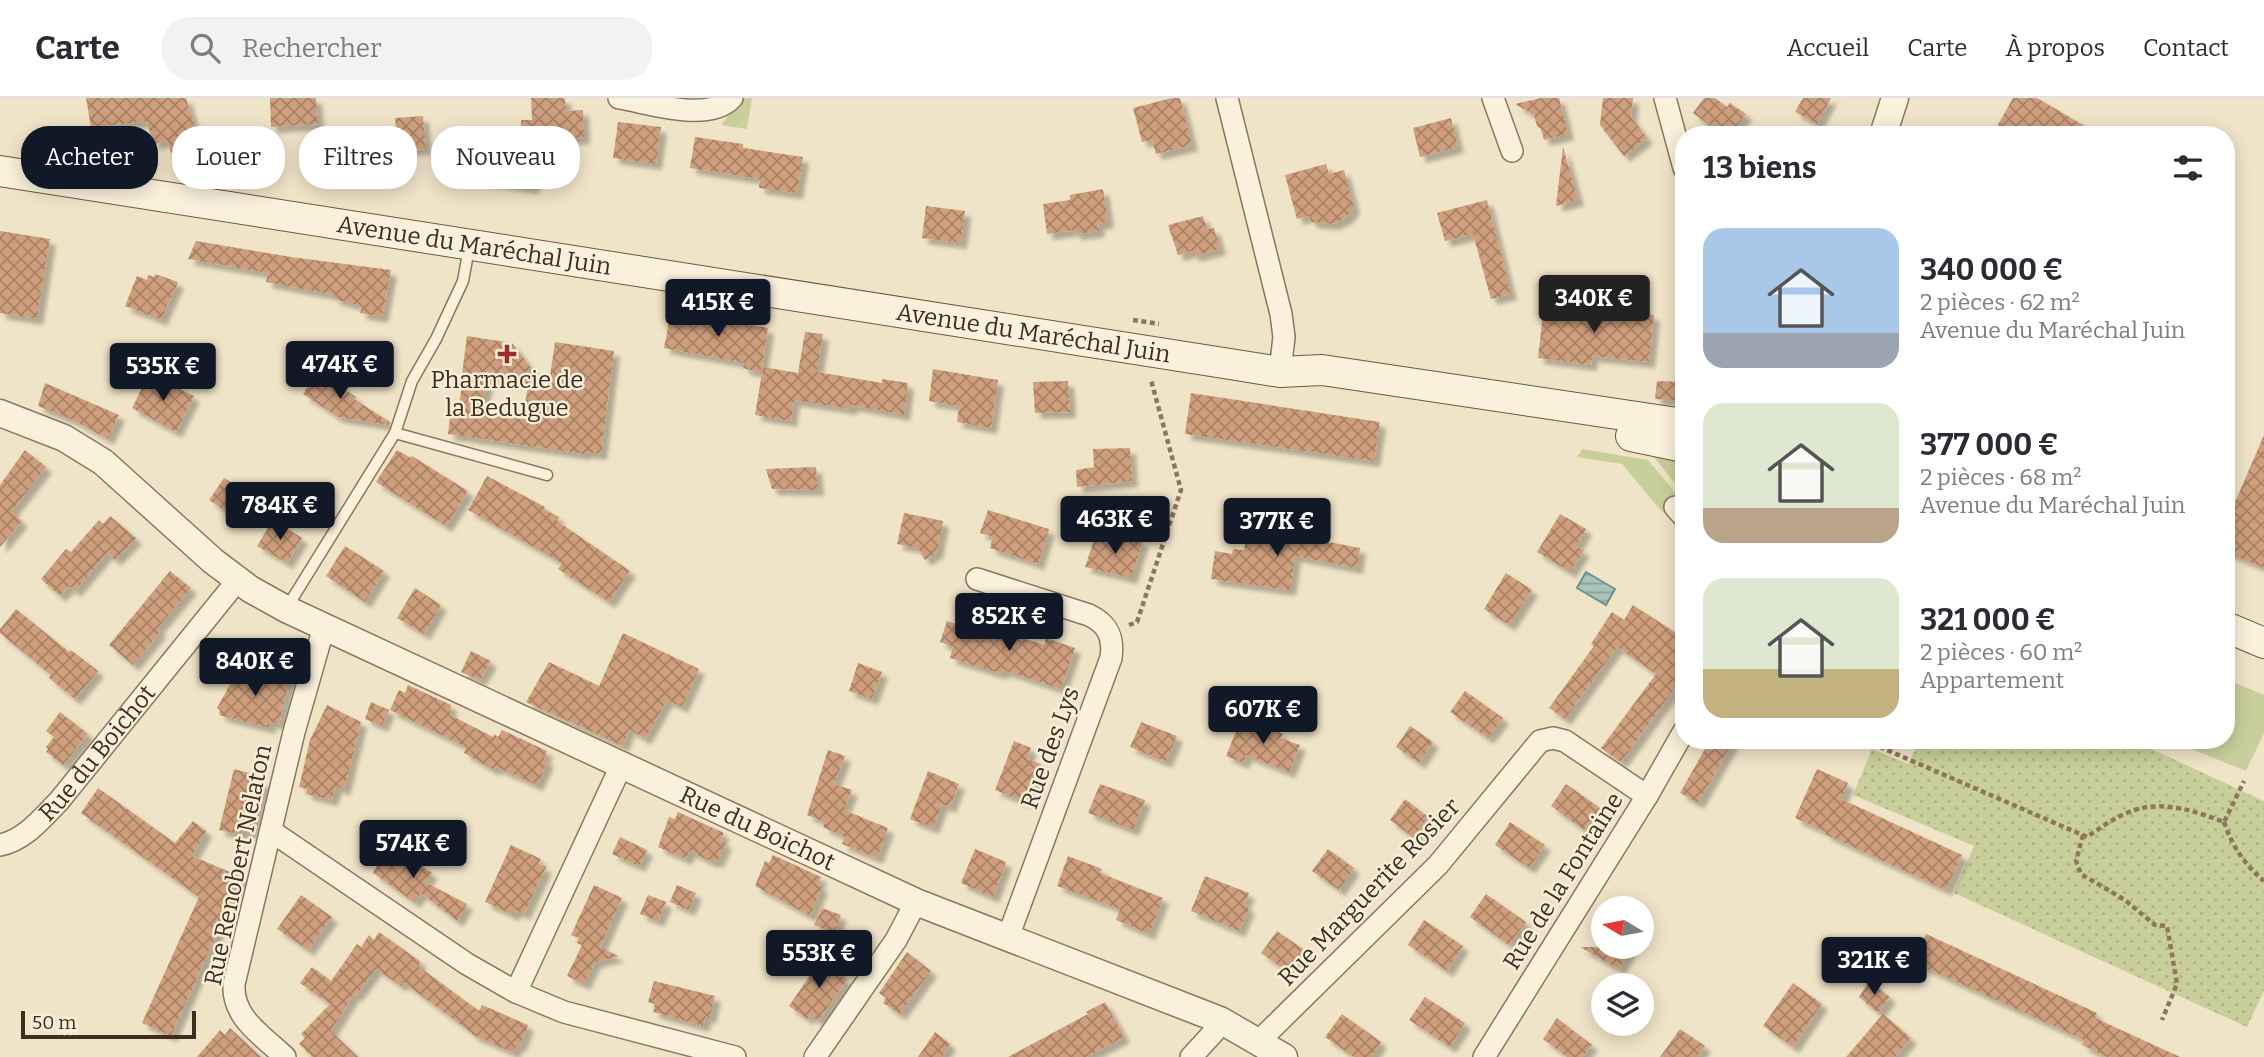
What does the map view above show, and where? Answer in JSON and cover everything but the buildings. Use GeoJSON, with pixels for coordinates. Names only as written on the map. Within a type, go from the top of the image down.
{"type":"FeatureCollection","features":[{"type":"Feature","properties":{"kind":"main road","name":"Avenue du Maréchal Juin"},"geometry":{"type":"LineString","coordinates":[[0,171],[1280,372],[1322,370],[1675,423]]}},
{"type":"Feature","properties":{"kind":"main road","name":"Avenue du Maréchal Juin"},"geometry":{"type":"LineString","coordinates":[[1280,372],[1319,388],[1675,445]]}},
{"type":"Feature","properties":{"kind":"main road"},"geometry":{"type":"LineString","coordinates":[[2235,631],[2264,643]]}},
{"type":"Feature","properties":{"kind":"main road"},"geometry":{"type":"LineString","coordinates":[[2235,653],[2264,665]]}},
{"type":"Feature","properties":{"kind":"street"},"geometry":{"type":"LineString","coordinates":[[619,98],[697,111],[716,110],[732,98]]}},
{"type":"Feature","properties":{"kind":"street"},"geometry":{"type":"LineString","coordinates":[[1227,98],[1281,314],[1284,337],[1280,372]]}},
{"type":"Feature","properties":{"kind":"street"},"geometry":{"type":"LineString","coordinates":[[1493,98],[1512,151]]}},
{"type":"Feature","properties":{"kind":"street"},"geometry":{"type":"LineString","coordinates":[[1665,98],[1675,135]]}},
{"type":"Feature","properties":{"kind":"street"},"geometry":{"type":"LineString","coordinates":[[1886,126],[1895,98]]}},
{"type":"Feature","properties":{"kind":"street","name":"Rue du Boichot"},"geometry":{"type":"LineString","coordinates":[[0,413],[64,438],[103,462],[237,580],[286,609],[916,902],[1220,1020],[1284,1057]]}},
{"type":"Feature","properties":{"kind":"street"},"geometry":{"type":"LineString","coordinates":[[977,579],[1089,615],[1104,624],[1110,632]]}},
{"type":"Feature","properties":{"kind":"street","name":"Rue du Boichot"},"geometry":{"type":"LineString","coordinates":[[0,845],[10,843],[33,827],[59,801],[237,580]]}},
{"type":"Feature","properties":{"kind":"street","name":"Rue Renobert Nelaton"},"geometry":{"type":"LineString","coordinates":[[285,1057],[243,1017],[233,996],[234,984],[294,732],[324,627]]}},
{"type":"Feature","properties":{"kind":"street","name":"Rue des Lys"},"geometry":{"type":"LineString","coordinates":[[1008,937],[1111,658],[1110,632]]}},
{"type":"Feature","properties":{"kind":"street","name":"Rue Marguerite Rosier"},"geometry":{"type":"LineString","coordinates":[[1259,1041],[1438,865],[1540,741],[1553,738],[1565,741],[1647,796]]}},
{"type":"Feature","properties":{"kind":"street","name":"Rue de la Fontaine"},"geometry":{"type":"LineString","coordinates":[[1484,1057],[1675,747]]}},
{"type":"Feature","properties":{"kind":"street"},"geometry":{"type":"LineString","coordinates":[[516,992],[621,766]]}},
{"type":"Feature","properties":{"kind":"street"},"geometry":{"type":"LineString","coordinates":[[271,831],[467,964],[516,992],[564,1012],[735,1057]]}},
{"type":"Feature","properties":{"kind":"street"},"geometry":{"type":"LineString","coordinates":[[815,1057],[896,940],[916,902]]}},
{"type":"Feature","properties":{"kind":"street"},"geometry":{"type":"LineString","coordinates":[[1191,1057],[1214,1032],[1220,1020]]}},
{"type":"Feature","properties":{"kind":"lane"},"geometry":{"type":"LineString","coordinates":[[286,609],[395,433],[412,381],[436,339],[463,281],[469,246]]}},
{"type":"Feature","properties":{"kind":"lane"},"geometry":{"type":"LineString","coordinates":[[395,433],[547,475]]}},
{"type":"Feature","properties":{"kind":"path"},"geometry":{"type":"LineString","coordinates":[[1110,632],[1137,622],[1181,490],[1150,380]]}},
{"type":"Feature","properties":{"kind":"path"},"geometry":{"type":"LineString","coordinates":[[1885,749],[2087,837],[2128,812],[2144,807],[2189,810],[2224,822],[2238,852],[2249,868],[2264,881]]}},
{"type":"Feature","properties":{"kind":"path"},"geometry":{"type":"LineString","coordinates":[[2224,822],[2244,781]]}},
{"type":"Feature","properties":{"kind":"path"},"geometry":{"type":"LineString","coordinates":[[2083,835],[2076,861],[2081,874],[2125,900],[2155,925],[2167,926],[2177,984],[2162,1020]]}},
{"type":"Feature","properties":{"kind":"green space"},"geometry":{"type":"Polygon","coordinates":[[[741,98],[752,98],[747,129],[721,125],[741,98]]]}},
{"type":"Feature","properties":{"kind":"green space"},"geometry":{"type":"Polygon","coordinates":[[[1582,449],[1648,460],[1675,492],[1675,504],[1663,513],[1622,464],[1577,457],[1582,449]]]}},
{"type":"Feature","properties":{"kind":"green space"},"geometry":{"type":"Polygon","coordinates":[[[1650,452],[1675,458],[1675,484],[1650,452]]]}},
{"type":"Feature","properties":{"kind":"green space"},"geometry":{"type":"Polygon","coordinates":[[[2235,683],[2264,695],[2264,733],[2246,771],[2191,749],[2235,749],[2235,683]]]}},
{"type":"Feature","properties":{"kind":"green space"},"geometry":{"type":"Polygon","coordinates":[[[1872,749],[1908,764],[1916,749],[2151,749],[2264,801],[2264,991],[2247,1027],[1954,893],[1974,846],[1853,795],[1872,749]]]}},
{"type":"Feature","properties":{"kind":"water"},"geometry":{"type":"Polygon","coordinates":[[[1586,572],[1615,589],[1606,605],[1577,588],[1586,572]]]}},
{"type":"Feature","properties":{"kind":"place","name":"Pharmacie de la Bedugue"},"geometry":{"type":"Point","coordinates":[507,354]}}]}
